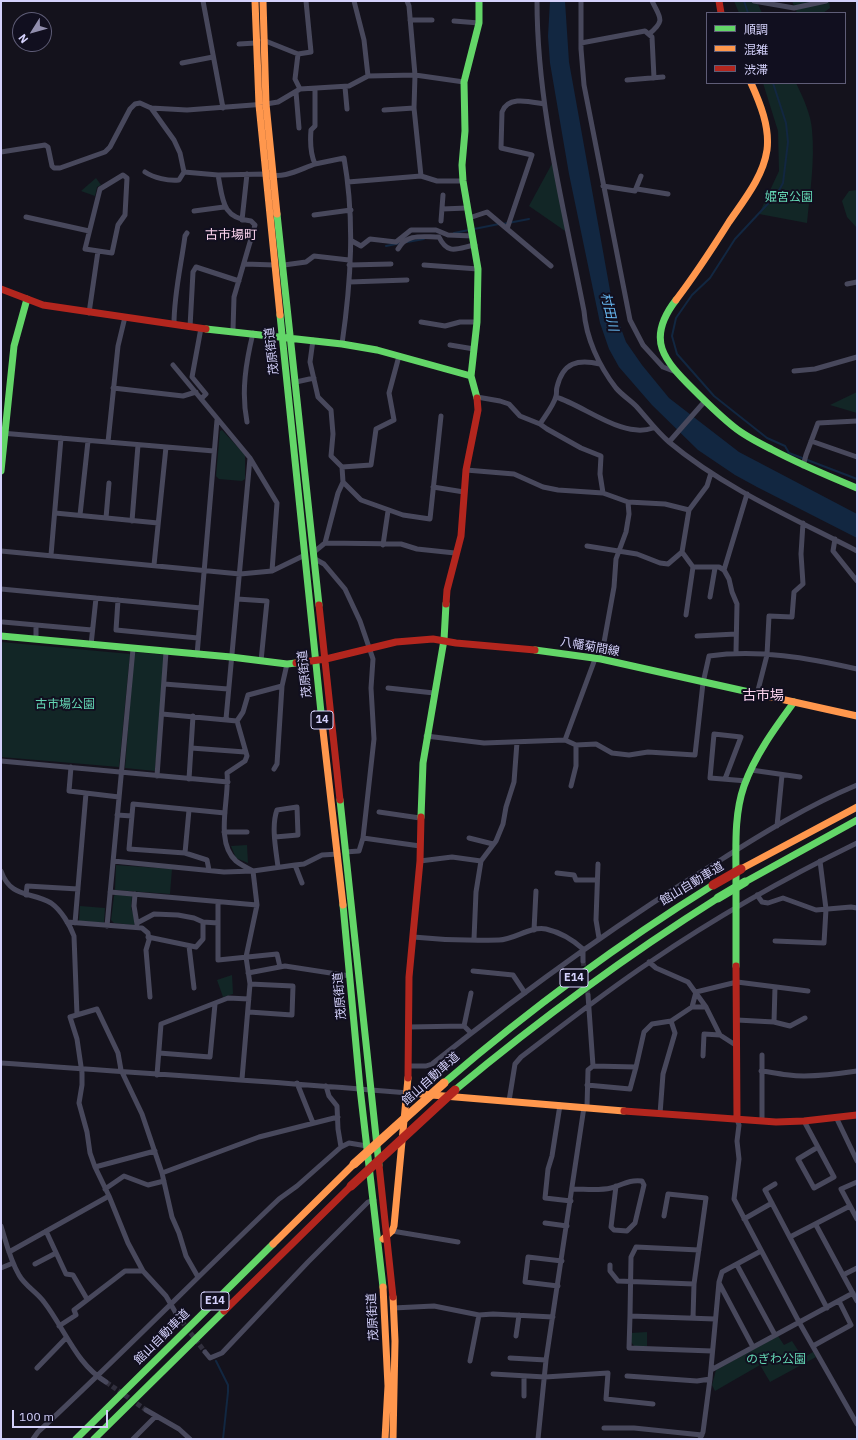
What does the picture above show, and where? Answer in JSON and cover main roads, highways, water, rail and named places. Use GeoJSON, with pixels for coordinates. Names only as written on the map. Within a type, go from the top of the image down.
{"type":"FeatureCollection","features":[{"type":"Feature","properties":{"kind":"main road","name":"茂原街道"},"geometry":{"type":"LineString","coordinates":[[255,1],[269,175],[287,337],[305,555],[316,660],[389,1234],[395,1386],[393,1439]]}},
{"type":"Feature","properties":{"kind":"main road","name":"茂原街道"},"geometry":{"type":"LineString","coordinates":[[259,42],[263,1]]}},
{"type":"Feature","properties":{"kind":"main road"},"geometry":{"type":"LineString","coordinates":[[378,1244],[389,1234],[394,1226],[408,1093],[409,977],[420,861],[420,818],[423,763],[426,736],[444,640],[447,590],[455,553],[461,536],[466,470],[476,421],[477,397],[471,376],[477,322],[478,269],[463,181],[464,82],[479,23],[479,1]]}},
{"type":"Feature","properties":{"kind":"main road"},"geometry":{"type":"LineString","coordinates":[[719,1],[721,12]]}},
{"type":"Feature","properties":{"kind":"main road"},"geometry":{"type":"LineString","coordinates":[[751,84],[764,114],[766,126],[767,150],[759,177],[694,276],[665,314],[661,324],[661,347],[666,360],[705,401],[735,428],[750,438],[803,466],[857,488]]}},
{"type":"Feature","properties":{"kind":"main road"},"geometry":{"type":"LineString","coordinates":[[1,289],[27,299],[60,308],[89,313],[190,327],[233,330],[342,344],[399,356],[471,376]]}},
{"type":"Feature","properties":{"kind":"main road"},"geometry":{"type":"LineString","coordinates":[[1,471],[3,433],[14,346],[27,299]]}},
{"type":"Feature","properties":{"kind":"main road","name":"茂原街道"},"geometry":{"type":"LineString","coordinates":[[287,337],[296,382],[326,659],[360,1088],[374,1200],[386,1324],[388,1386],[384,1439]]}},
{"type":"Feature","properties":{"kind":"main road","name":"八幡菊間線"},"geometry":{"type":"LineString","coordinates":[[1,636],[231,657],[287,664],[326,659],[396,642],[444,640],[456,643],[535,650],[598,659],[857,716]]}},
{"type":"Feature","properties":{"kind":"main road"},"geometry":{"type":"LineString","coordinates":[[737,1119],[736,850],[740,801],[751,770],[765,742],[794,702]]}},
{"type":"Feature","properties":{"kind":"main road","name":"館山自動車道"},"geometry":{"type":"LineString","coordinates":[[76,1439],[354,1164],[444,1083],[552,993],[645,928],[713,885],[857,807]]}},
{"type":"Feature","properties":{"kind":"main road","name":"館山自動車道"},"geometry":{"type":"LineString","coordinates":[[94,1439],[351,1186],[455,1090],[527,1030],[596,978],[718,898],[809,845],[857,820]]}},
{"type":"Feature","properties":{"kind":"main road"},"geometry":{"type":"LineString","coordinates":[[408,1093],[762,1121],[804,1121],[857,1115]]}},
{"type":"Feature","properties":{"kind":"water","name":"村田川"},"geometry":{"type":"Polygon","coordinates":[[[550,1],[565,1],[569,62],[613,307],[626,342],[642,365],[669,398],[739,452],[857,514],[857,538],[735,475],[698,450],[652,405],[619,367],[609,349],[600,323],[569,174],[550,63],[548,36],[550,1]]]}},
{"type":"Feature","properties":{"kind":"waterway"},"geometry":{"type":"LineString","coordinates":[[744,1],[748,12]]}},
{"type":"Feature","properties":{"kind":"waterway"},"geometry":{"type":"LineString","coordinates":[[773,84],[786,123],[788,142],[783,183],[777,194],[735,239],[710,278],[692,295],[676,318],[672,336],[677,354],[714,396],[767,438],[785,446],[789,453],[857,479]]}},
{"type":"Feature","properties":{"kind":"waterway"},"geometry":{"type":"LineString","coordinates":[[503,224],[529,219]]}},
{"type":"Feature","properties":{"kind":"waterway"},"geometry":{"type":"LineString","coordinates":[[474,229],[499,224]]}},
{"type":"Feature","properties":{"kind":"waterway"},"geometry":{"type":"LineString","coordinates":[[454,233],[469,230]]}},
{"type":"Feature","properties":{"kind":"waterway"},"geometry":{"type":"LineString","coordinates":[[407,242],[424,239]]}},
{"type":"Feature","properties":{"kind":"waterway"},"geometry":{"type":"LineString","coordinates":[[386,246],[401,243]]}},
{"type":"Feature","properties":{"kind":"waterway"},"geometry":{"type":"LineString","coordinates":[[216,1361],[228,1385],[223,1439]]}},
{"type":"Feature","properties":{"kind":"tunnel"},"geometry":{"type":"LineString","coordinates":[[583,961],[588,995]]}},
{"type":"Feature","properties":{"kind":"tunnel"},"geometry":{"type":"LineString","coordinates":[[177,1315],[205,1352]]}},
{"type":"Feature","properties":{"kind":"tunnel"},"geometry":{"type":"LineString","coordinates":[[106,1382],[146,1410]]}},
{"type":"Feature","properties":{"kind":"district","name":"古市場町"},"geometry":{"type":"Point","coordinates":[231,235]}},
{"type":"Feature","properties":{"kind":"district","name":"古市場"},"geometry":{"type":"Point","coordinates":[763,696]}},
{"type":"Feature","properties":{"kind":"park label","name":"姫宮公園"},"geometry":{"type":"Point","coordinates":[789,198]}},
{"type":"Feature","properties":{"kind":"park label","name":"古市場公園"},"geometry":{"type":"Point","coordinates":[65,705]}},
{"type":"Feature","properties":{"kind":"park label","name":"のぎわ公園"},"geometry":{"type":"Point","coordinates":[776,1360]}}]}
